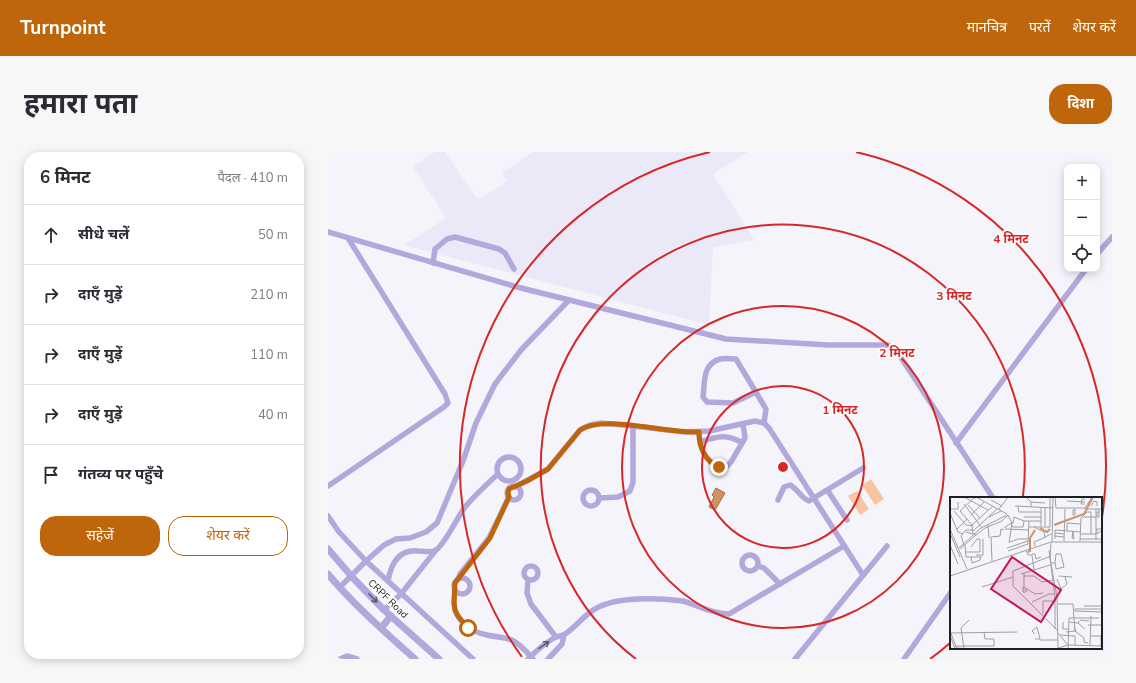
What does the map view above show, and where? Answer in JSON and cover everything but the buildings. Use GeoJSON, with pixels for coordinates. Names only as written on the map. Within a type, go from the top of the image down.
{"type":"FeatureCollection","features":[{"type":"Feature","properties":{"kind":"street"},"geometry":{"type":"LineString","coordinates":[[328,232],[433,263],[569,300],[726,339],[828,345],[888,345],[896,350],[991,497]]}},
{"type":"Feature","properties":{"kind":"street"},"geometry":{"type":"LineString","coordinates":[[433,263],[435,249],[447,239],[455,237],[505,252],[514,269]]}},
{"type":"Feature","properties":{"kind":"street"},"geometry":{"type":"LineString","coordinates":[[1100,251],[1112,237]]}},
{"type":"Feature","properties":{"kind":"street"},"geometry":{"type":"LineString","coordinates":[[328,486],[448,403],[445,394],[348,238]]}},
{"type":"Feature","properties":{"kind":"street"},"geometry":{"type":"LineString","coordinates":[[956,443],[1084,272]]}},
{"type":"Feature","properties":{"kind":"street"},"geometry":{"type":"LineString","coordinates":[[340,587],[384,545],[396,539],[410,538],[426,532],[437,523],[463,461],[476,422],[495,384],[521,350],[569,300]]}},
{"type":"Feature","properties":{"kind":"street"},"geometry":{"type":"LineString","coordinates":[[756,392],[732,403],[707,402],[703,397],[706,370],[709,365],[720,359],[736,359],[756,392],[766,409],[764,423]]}},
{"type":"Feature","properties":{"kind":"street"},"geometry":{"type":"LineString","coordinates":[[844,546],[729,614],[705,610],[684,601],[652,599],[605,604],[584,616],[564,635],[556,637],[539,648],[530,658],[512,641],[506,638],[485,635],[468,628],[455,610],[454,585],[460,574],[490,538],[509,497],[509,489],[548,469],[580,430],[585,427],[601,423],[685,432],[699,432],[756,421],[764,423],[769,428],[814,499],[844,546],[863,576]]}},
{"type":"Feature","properties":{"kind":"street"},"geometry":{"type":"LineString","coordinates":[[699,432],[700,442],[706,457],[711,464],[719,467],[726,467],[731,462],[745,438],[743,424]]}},
{"type":"Feature","properties":{"kind":"street"},"geometry":{"type":"LineString","coordinates":[[600,498],[618,497],[630,491],[633,482],[633,426]]}},
{"type":"Feature","properties":{"kind":"street"},"geometry":{"type":"LineString","coordinates":[[700,442],[721,436],[730,436],[742,443]]}},
{"type":"Feature","properties":{"kind":"street"},"geometry":{"type":"LineString","coordinates":[[513,457],[520,464],[520,473],[514,480],[505,480],[498,474],[497,465],[504,458],[513,457]]}},
{"type":"Feature","properties":{"kind":"street"},"geometry":{"type":"LineString","coordinates":[[778,500],[784,487],[790,485],[809,501],[863,468]]}},
{"type":"Feature","properties":{"kind":"street"},"geometry":{"type":"LineString","coordinates":[[384,610],[401,594],[440,546],[466,505],[498,474]]}},
{"type":"Feature","properties":{"kind":"street"},"geometry":{"type":"LineString","coordinates":[[509,497],[515,500],[520,497],[520,490],[515,487]]}},
{"type":"Feature","properties":{"kind":"street"},"geometry":{"type":"LineString","coordinates":[[828,490],[847,520]]}},
{"type":"Feature","properties":{"kind":"street"},"geometry":{"type":"LineString","coordinates":[[328,516],[339,532],[366,561],[473,659]]}},
{"type":"Feature","properties":{"kind":"street"},"geometry":{"type":"LineString","coordinates":[[795,659],[887,546]]}},
{"type":"Feature","properties":{"kind":"street","name":"CRPF Road"},"geometry":{"type":"LineString","coordinates":[[328,549],[384,610],[439,659]]}},
{"type":"Feature","properties":{"kind":"street"},"geometry":{"type":"LineString","coordinates":[[388,581],[395,561],[403,553],[408,551],[428,551],[437,549]]}},
{"type":"Feature","properties":{"kind":"street"},"geometry":{"type":"LineString","coordinates":[[758,566],[764,568],[780,584]]}},
{"type":"Feature","properties":{"kind":"street"},"geometry":{"type":"LineString","coordinates":[[328,574],[381,628],[416,659]]}},
{"type":"Feature","properties":{"kind":"street"},"geometry":{"type":"LineString","coordinates":[[455,590],[464,594],[470,588],[468,581],[463,578],[458,579]]}},
{"type":"Feature","properties":{"kind":"street"},"geometry":{"type":"LineString","coordinates":[[528,580],[528,593],[531,604],[556,637]]}},
{"type":"Feature","properties":{"kind":"street"},"geometry":{"type":"LineString","coordinates":[[904,659],[950,593]]}},
{"type":"Feature","properties":{"kind":"street"},"geometry":{"type":"LineString","coordinates":[[381,628],[391,616]]}},
{"type":"Feature","properties":{"kind":"street"},"geometry":{"type":"LineString","coordinates":[[548,659],[562,644],[564,635]]}},
{"type":"Feature","properties":{"kind":"street"},"geometry":{"type":"LineString","coordinates":[[340,659],[347,656],[357,659]]}},
{"type":"Feature","properties":{"kind":"shaded area"},"geometry":{"type":"Polygon","coordinates":[[[435,152],[445,152],[478,200],[507,181],[502,173],[533,152],[748,152],[713,174],[754,240],[713,247],[709,325],[404,245],[446,218],[413,167],[435,152]]]}},
{"type":"Feature","properties":{"kind":"shaded area"},"geometry":{"type":"Polygon","coordinates":[[[871,479],[884,499],[875,505],[862,485],[871,479]]]}},
{"type":"Feature","properties":{"kind":"shaded area"},"geometry":{"type":"Polygon","coordinates":[[[716,488],[725,493],[715,510],[709,507],[714,497],[712,495],[716,488]]]}},
{"type":"Feature","properties":{"kind":"shaded area"},"geometry":{"type":"Polygon","coordinates":[[[857,491],[869,509],[860,515],[848,496],[857,491]]]}},
{"type":"Feature","properties":{"kind":"route"},"geometry":{"type":"LineString","coordinates":[[468,628],[462,622],[455,610],[454,585],[456,581],[460,574],[490,538],[501,511],[509,497],[509,489],[548,469],[580,430],[590,425],[601,423],[685,432],[699,432],[699,440],[706,457],[711,464],[719,467]]}}]}
